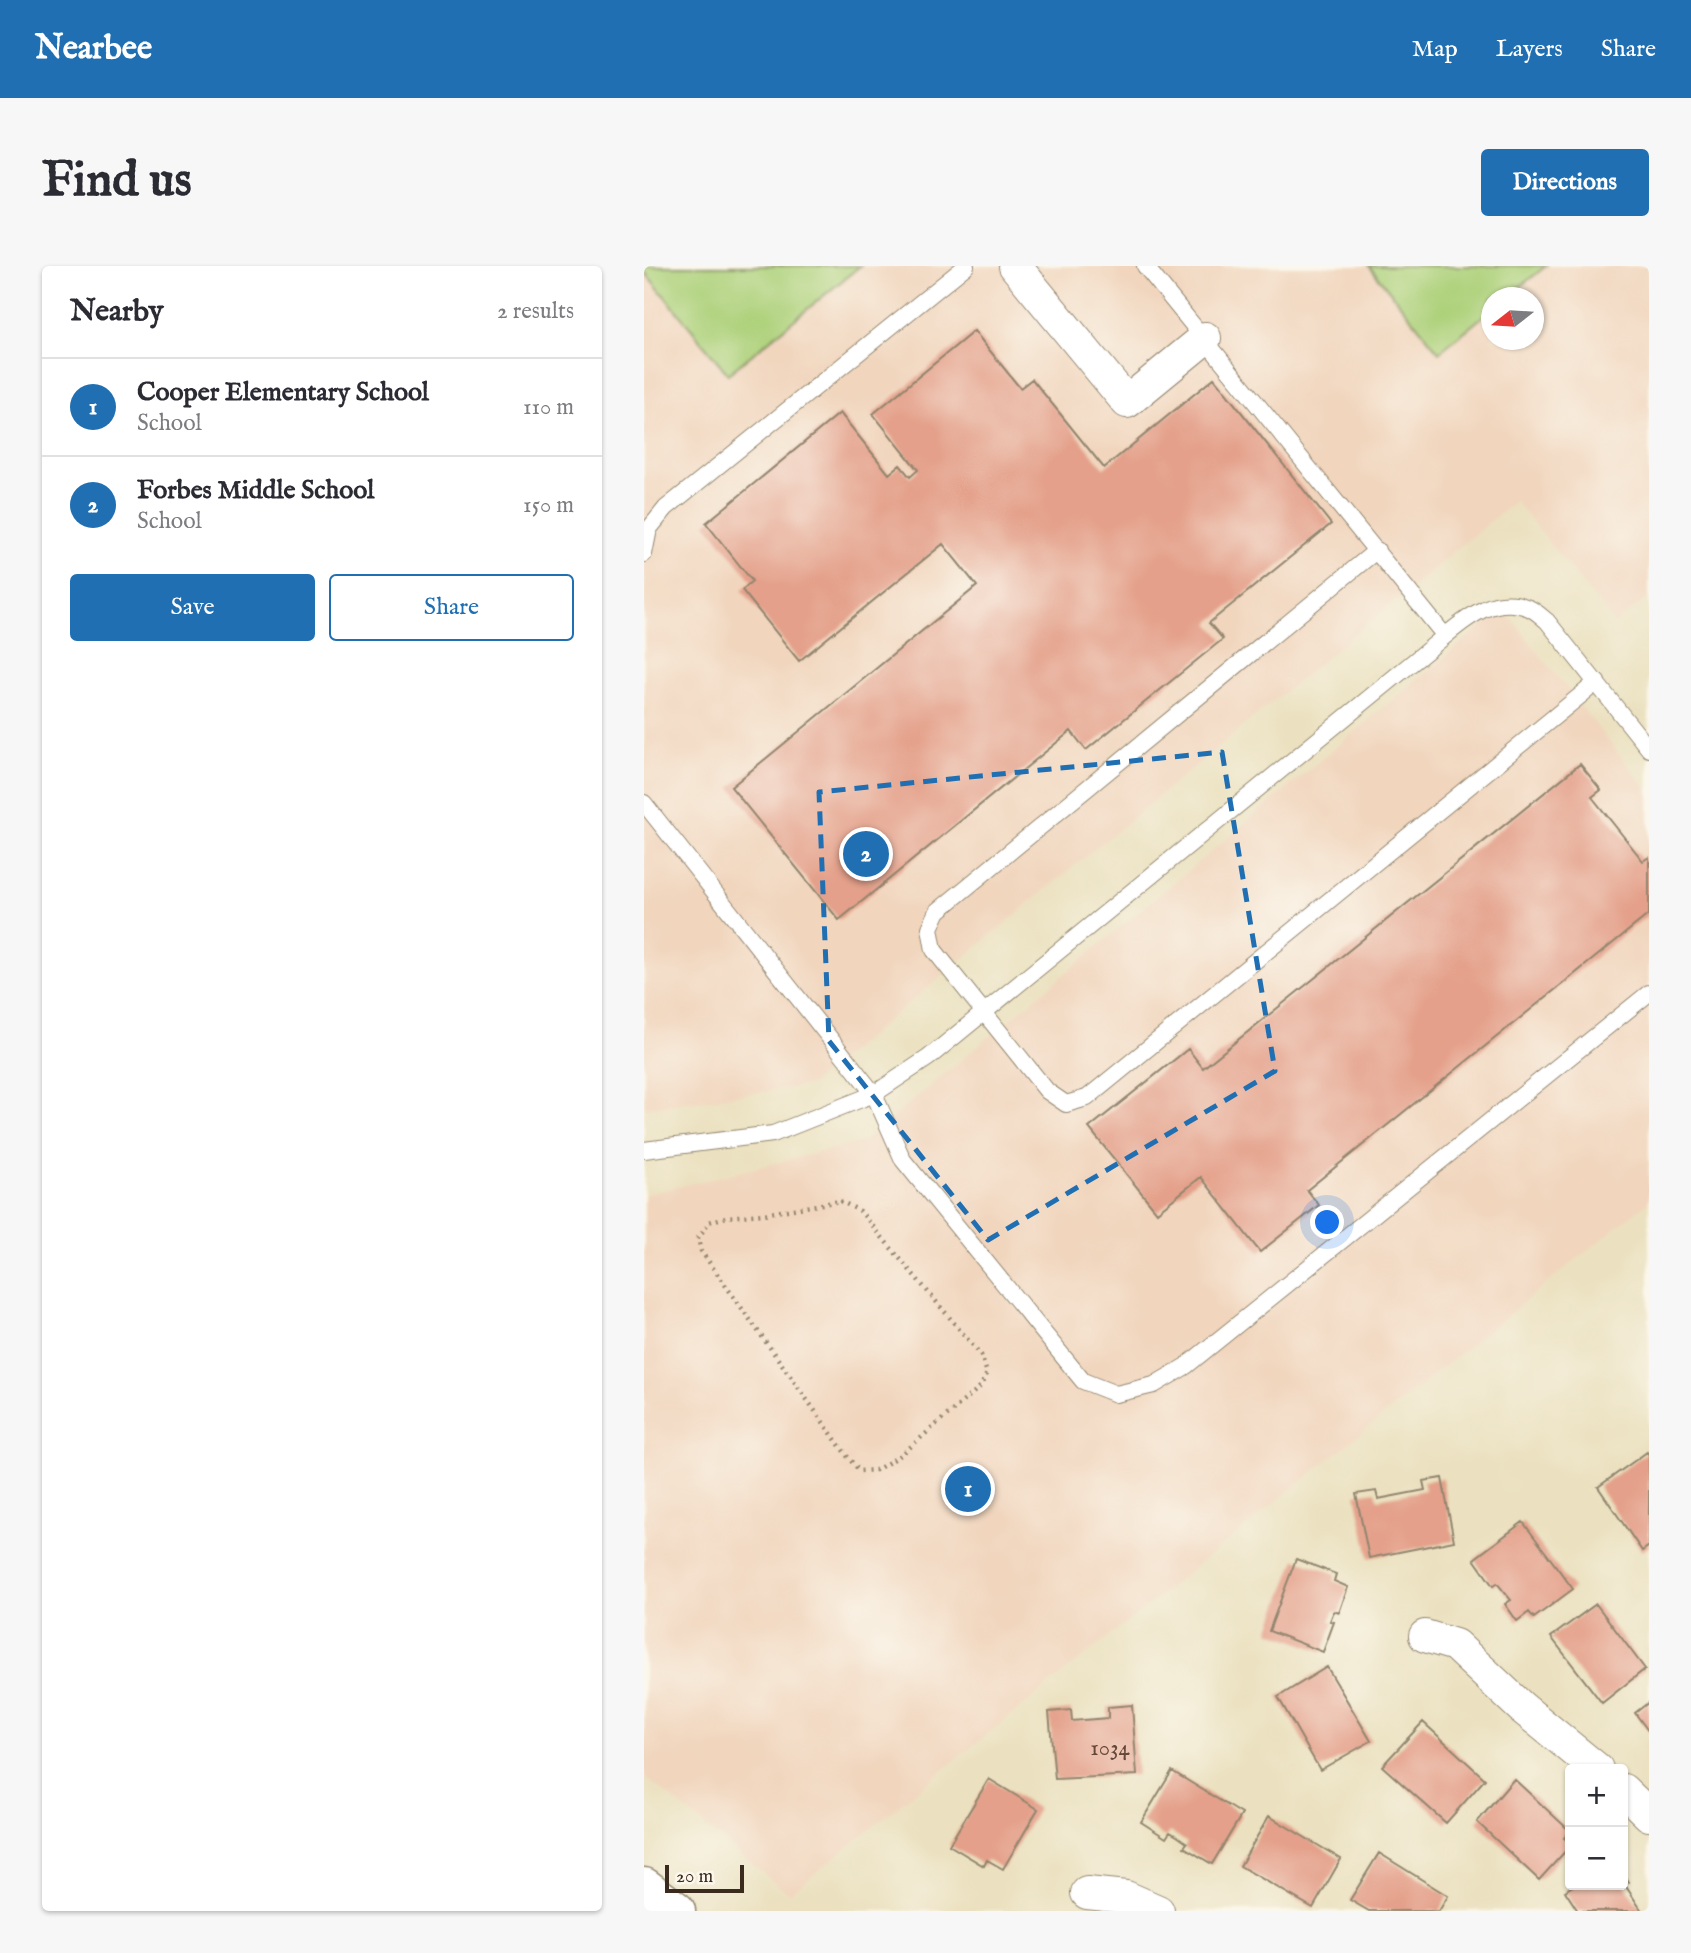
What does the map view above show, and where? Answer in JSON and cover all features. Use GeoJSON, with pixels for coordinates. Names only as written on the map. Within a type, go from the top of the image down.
{"type":"FeatureCollection","features":[{"type":"Feature","properties":{"kind":"main road"},"geometry":{"type":"LineString","coordinates":[[644,1887],[676,1911]]}},
{"type":"Feature","properties":{"kind":"street"},"geometry":{"type":"LineString","coordinates":[[1015,266],[1127,402],[1205,338]]}},
{"type":"Feature","properties":{"kind":"street"},"geometry":{"type":"LineString","coordinates":[[1425,1636],[1455,1645],[1521,1707],[1591,1764]]}},
{"type":"Feature","properties":{"kind":"street"},"geometry":{"type":"LineString","coordinates":[[1628,1795],[1649,1815]]}},
{"type":"Feature","properties":{"kind":"street"},"geometry":{"type":"LineString","coordinates":[[1087,1893],[1126,1897],[1158,1911]]}},
{"type":"Feature","properties":{"kind":"lane"},"geometry":{"type":"LineString","coordinates":[[644,554],[649,528],[666,508],[966,266]]}},
{"type":"Feature","properties":{"kind":"lane"},"geometry":{"type":"LineString","coordinates":[[1145,266],[1445,636]]}},
{"type":"Feature","properties":{"kind":"lane"},"geometry":{"type":"LineString","coordinates":[[1377,550],[938,911],[930,929],[934,950],[1047,1091],[1066,1104],[1087,1098],[1597,682]]}},
{"type":"Feature","properties":{"kind":"lane"},"geometry":{"type":"LineString","coordinates":[[644,1150],[773,1134],[874,1094],[928,1058],[1445,636],[1487,606],[1510,603],[1530,608],[1547,621],[1649,749]]}},
{"type":"Feature","properties":{"kind":"lane"},"geometry":{"type":"LineString","coordinates":[[644,803],[874,1094],[902,1160],[1083,1381],[1116,1394],[1154,1385],[1186,1366],[1649,993]]}},
{"type":"Feature","properties":{"kind":"path"},"geometry":{"type":"LineString","coordinates":[[840,1201],[860,1211],[981,1355],[987,1373],[981,1385],[901,1455],[876,1470],[859,1471],[850,1460],[701,1251],[698,1238],[709,1222],[726,1217],[764,1214],[840,1201]]}},
{"type":"Feature","properties":{"kind":"highlighted area"},"geometry":{"type":"Polygon","coordinates":[[[1222,752],[1275,1071],[988,1240],[829,1041],[819,792],[1222,752]]]}},
{"type":"Feature","properties":{"kind":"shaded area"},"geometry":{"type":"Polygon","coordinates":[[[644,266],[1649,266],[1649,597],[1615,623],[1515,501],[810,1085],[644,1108],[644,266]]]}},
{"type":"Feature","properties":{"kind":"shaded area"},"geometry":{"type":"Polygon","coordinates":[[[1503,608],[1649,792],[1649,1201],[789,1894],[644,1776],[644,1195],[863,1142],[1503,608]]]}},
{"type":"Feature","properties":{"kind":"green space"},"geometry":{"type":"Polygon","coordinates":[[[644,266],[860,266],[728,374],[644,271],[644,266]]]}},
{"type":"Feature","properties":{"kind":"green space"},"geometry":{"type":"Polygon","coordinates":[[[1369,266],[1546,266],[1520,287],[1481,287],[1481,318],[1439,352],[1369,266]]]}},
{"type":"Feature","properties":{"kind":"building"},"geometry":{"type":"Polygon","coordinates":[[[974,331],[1020,388],[1032,379],[1104,468],[1214,378],[1331,524],[1209,623],[1223,639],[1086,750],[1071,731],[839,920],[731,787],[977,586],[943,544],[799,661],[742,590],[752,581],[706,523],[840,413],[889,474],[900,465],[910,477],[918,470],[873,414],[974,331]]]}},
{"type":"Feature","properties":{"kind":"building"},"geometry":{"type":"Polygon","coordinates":[[[1580,764],[1601,790],[1592,797],[1643,861],[1649,857],[1649,914],[1307,1190],[1319,1205],[1260,1252],[1201,1177],[1157,1212],[1089,1128],[1188,1049],[1203,1068],[1580,764]]]}},
{"type":"Feature","properties":{"kind":"building"},"geometry":{"type":"Polygon","coordinates":[[[1647,1452],[1649,1546],[1642,1551],[1598,1487],[1647,1452]]]}},
{"type":"Feature","properties":{"kind":"building"},"geometry":{"type":"Polygon","coordinates":[[[1442,1478],[1454,1541],[1369,1558],[1356,1494],[1376,1491],[1378,1499],[1425,1490],[1423,1481],[1442,1478]]]}},
{"type":"Feature","properties":{"kind":"building"},"geometry":{"type":"Polygon","coordinates":[[[1523,1522],[1573,1589],[1534,1618],[1529,1612],[1517,1621],[1505,1604],[1511,1600],[1497,1583],[1493,1586],[1474,1559],[1523,1522]]]}},
{"type":"Feature","properties":{"kind":"building"},"geometry":{"type":"Polygon","coordinates":[[[1296,1559],[1336,1574],[1334,1581],[1348,1587],[1339,1613],[1334,1611],[1330,1621],[1334,1622],[1323,1652],[1269,1631],[1296,1559]]]}},
{"type":"Feature","properties":{"kind":"building"},"geometry":{"type":"Polygon","coordinates":[[[1596,1604],[1645,1669],[1602,1703],[1551,1637],[1596,1604]]]}},
{"type":"Feature","properties":{"kind":"building"},"geometry":{"type":"Polygon","coordinates":[[[1327,1667],[1371,1741],[1320,1770],[1278,1697],[1327,1667]]]}},
{"type":"Feature","properties":{"kind":"building"},"geometry":{"type":"Polygon","coordinates":[[[1649,1702],[1649,1732],[1635,1713],[1649,1702]]]}},
{"type":"Feature","properties":{"kind":"building"},"geometry":{"type":"Polygon","coordinates":[[[1132,1705],[1137,1775],[1055,1779],[1049,1712],[1071,1710],[1072,1721],[1108,1718],[1108,1707],[1132,1705]]]}},
{"type":"Feature","properties":{"kind":"building"},"geometry":{"type":"Polygon","coordinates":[[[1423,1722],[1485,1779],[1446,1823],[1382,1766],[1423,1722]]]}},
{"type":"Feature","properties":{"kind":"building"},"geometry":{"type":"Polygon","coordinates":[[[1172,1771],[1242,1814],[1212,1864],[1184,1847],[1187,1843],[1177,1836],[1170,1832],[1166,1838],[1141,1822],[1172,1771]]]}},
{"type":"Feature","properties":{"kind":"building"},"geometry":{"type":"Polygon","coordinates":[[[989,1779],[1038,1809],[1003,1869],[987,1860],[984,1866],[949,1845],[989,1779]]]}},
{"type":"Feature","properties":{"kind":"building"},"geometry":{"type":"Polygon","coordinates":[[[1514,1779],[1565,1826],[1565,1851],[1539,1880],[1477,1822],[1514,1779]]]}},
{"type":"Feature","properties":{"kind":"building"},"geometry":{"type":"Polygon","coordinates":[[[1269,1816],[1341,1859],[1313,1908],[1240,1866],[1269,1816]]]}},
{"type":"Feature","properties":{"kind":"building"},"geometry":{"type":"Polygon","coordinates":[[[1379,1853],[1448,1896],[1439,1911],[1369,1911],[1350,1900],[1379,1853]]]}},
{"type":"Feature","properties":{"kind":"building"},"geometry":{"type":"Polygon","coordinates":[[[1628,1890],[1642,1911],[1578,1911],[1565,1891],[1628,1890]]]}},
{"type":"Feature","properties":{"kind":"place","name":"Forbes Middle School"},"geometry":{"type":"Point","coordinates":[866,854]}},
{"type":"Feature","properties":{"kind":"place","name":"Cooper Elementary School"},"geometry":{"type":"Point","coordinates":[968,1489]}}]}
